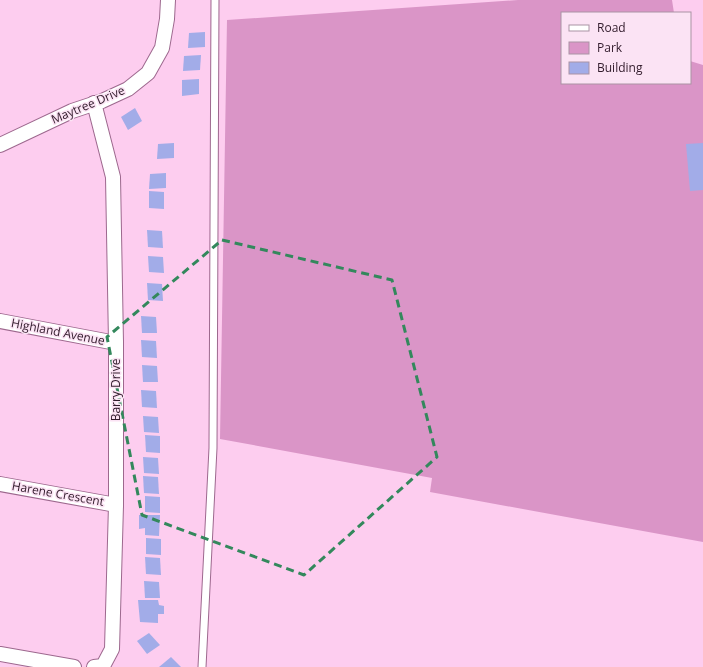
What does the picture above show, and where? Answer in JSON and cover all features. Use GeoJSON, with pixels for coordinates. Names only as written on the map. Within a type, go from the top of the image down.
{"type":"FeatureCollection","features":[{"type":"Feature","properties":{"kind":"street","name":"Maytree Drive"},"geometry":{"type":"LineString","coordinates":[[0,145],[72,111],[128,89],[148,73],[162,48],[167,19],[168,0]]}},
{"type":"Feature","properties":{"kind":"street","name":"Barry Drive"},"geometry":{"type":"LineString","coordinates":[[94,103],[112,177],[116,343],[116,505],[112,649],[100,667]]}},
{"type":"Feature","properties":{"kind":"street","name":"Highland Avenue"},"geometry":{"type":"LineString","coordinates":[[0,321],[116,343]]}},
{"type":"Feature","properties":{"kind":"street","name":"Harene Crescent"},"geometry":{"type":"LineString","coordinates":[[0,484],[116,505]]}},
{"type":"Feature","properties":{"kind":"street"},"geometry":{"type":"LineString","coordinates":[[0,654],[74,667]]}},
{"type":"Feature","properties":{"kind":"lane"},"geometry":{"type":"LineString","coordinates":[[202,667],[213,448],[215,0]]}},
{"type":"Feature","properties":{"kind":"highlighted area"},"geometry":{"type":"Polygon","coordinates":[[[222,240],[392,280],[437,457],[304,575],[142,515],[107,337],[222,240]]]}},
{"type":"Feature","properties":{"kind":"green space"},"geometry":{"type":"Polygon","coordinates":[[[518,0],[672,0],[674,12],[561,12],[561,84],[691,84],[691,61],[703,65],[703,542],[430,492],[432,478],[220,439],[227,20],[518,0]]]}},
{"type":"Feature","properties":{"kind":"building"},"geometry":{"type":"Polygon","coordinates":[[[205,32],[205,47],[188,48],[189,33],[205,32]]]}},
{"type":"Feature","properties":{"kind":"building"},"geometry":{"type":"Polygon","coordinates":[[[201,55],[200,70],[183,71],[184,56],[201,55]]]}},
{"type":"Feature","properties":{"kind":"building"},"geometry":{"type":"Polygon","coordinates":[[[199,79],[199,94],[182,96],[182,80],[199,79]]]}},
{"type":"Feature","properties":{"kind":"building"},"geometry":{"type":"Polygon","coordinates":[[[135,108],[142,121],[128,130],[121,117],[135,108]]]}},
{"type":"Feature","properties":{"kind":"building"},"geometry":{"type":"Polygon","coordinates":[[[174,143],[174,158],[157,159],[158,144],[174,143]]]}},
{"type":"Feature","properties":{"kind":"building"},"geometry":{"type":"Polygon","coordinates":[[[703,143],[703,190],[690,191],[686,144],[703,143]]]}},
{"type":"Feature","properties":{"kind":"building"},"geometry":{"type":"Polygon","coordinates":[[[166,173],[166,188],[149,189],[150,174],[166,173]]]}},
{"type":"Feature","properties":{"kind":"building"},"geometry":{"type":"Polygon","coordinates":[[[149,191],[164,192],[164,209],[149,208],[149,191]]]}},
{"type":"Feature","properties":{"kind":"building"},"geometry":{"type":"Polygon","coordinates":[[[147,230],[162,231],[163,248],[148,247],[147,230]]]}},
{"type":"Feature","properties":{"kind":"building"},"geometry":{"type":"Polygon","coordinates":[[[148,256],[163,257],[164,273],[149,272],[148,256]]]}},
{"type":"Feature","properties":{"kind":"building"},"geometry":{"type":"Polygon","coordinates":[[[147,283],[162,284],[163,301],[148,300],[147,283]]]}},
{"type":"Feature","properties":{"kind":"building"},"geometry":{"type":"Polygon","coordinates":[[[141,316],[156,317],[157,333],[142,333],[141,316]]]}},
{"type":"Feature","properties":{"kind":"building"},"geometry":{"type":"Polygon","coordinates":[[[141,340],[156,341],[157,358],[142,357],[141,340]]]}},
{"type":"Feature","properties":{"kind":"building"},"geometry":{"type":"Polygon","coordinates":[[[142,365],[157,366],[158,382],[143,382],[142,365]]]}},
{"type":"Feature","properties":{"kind":"building"},"geometry":{"type":"Polygon","coordinates":[[[141,390],[156,391],[157,408],[142,407],[141,390]]]}},
{"type":"Feature","properties":{"kind":"building"},"geometry":{"type":"Polygon","coordinates":[[[143,416],[158,417],[159,433],[144,432],[143,416]]]}},
{"type":"Feature","properties":{"kind":"building"},"geometry":{"type":"Polygon","coordinates":[[[145,435],[160,436],[160,453],[146,452],[145,435]]]}},
{"type":"Feature","properties":{"kind":"building"},"geometry":{"type":"Polygon","coordinates":[[[143,457],[158,458],[159,474],[144,473],[143,457]]]}},
{"type":"Feature","properties":{"kind":"building"},"geometry":{"type":"Polygon","coordinates":[[[143,476],[158,477],[159,494],[144,493],[143,476]]]}},
{"type":"Feature","properties":{"kind":"building"},"geometry":{"type":"Polygon","coordinates":[[[145,496],[160,497],[160,513],[145,512],[145,496]]]}},
{"type":"Feature","properties":{"kind":"building"},"geometry":{"type":"Polygon","coordinates":[[[139,515],[160,515],[159,536],[145,535],[145,528],[139,529],[139,515]]]}},
{"type":"Feature","properties":{"kind":"building"},"geometry":{"type":"Polygon","coordinates":[[[146,538],[161,539],[161,555],[146,554],[146,538]]]}},
{"type":"Feature","properties":{"kind":"building"},"geometry":{"type":"Polygon","coordinates":[[[145,557],[160,558],[161,575],[146,574],[145,557]]]}},
{"type":"Feature","properties":{"kind":"building"},"geometry":{"type":"Polygon","coordinates":[[[144,581],[159,582],[160,598],[145,598],[144,581]]]}},
{"type":"Feature","properties":{"kind":"building"},"geometry":{"type":"Polygon","coordinates":[[[138,600],[158,600],[159,605],[164,606],[164,614],[158,614],[158,623],[140,622],[138,600]]]}},
{"type":"Feature","properties":{"kind":"building"},"geometry":{"type":"Polygon","coordinates":[[[149,633],[160,645],[147,654],[137,641],[149,633]]]}},
{"type":"Feature","properties":{"kind":"building"},"geometry":{"type":"Polygon","coordinates":[[[171,657],[181,667],[159,667],[171,657]]]}}]}
